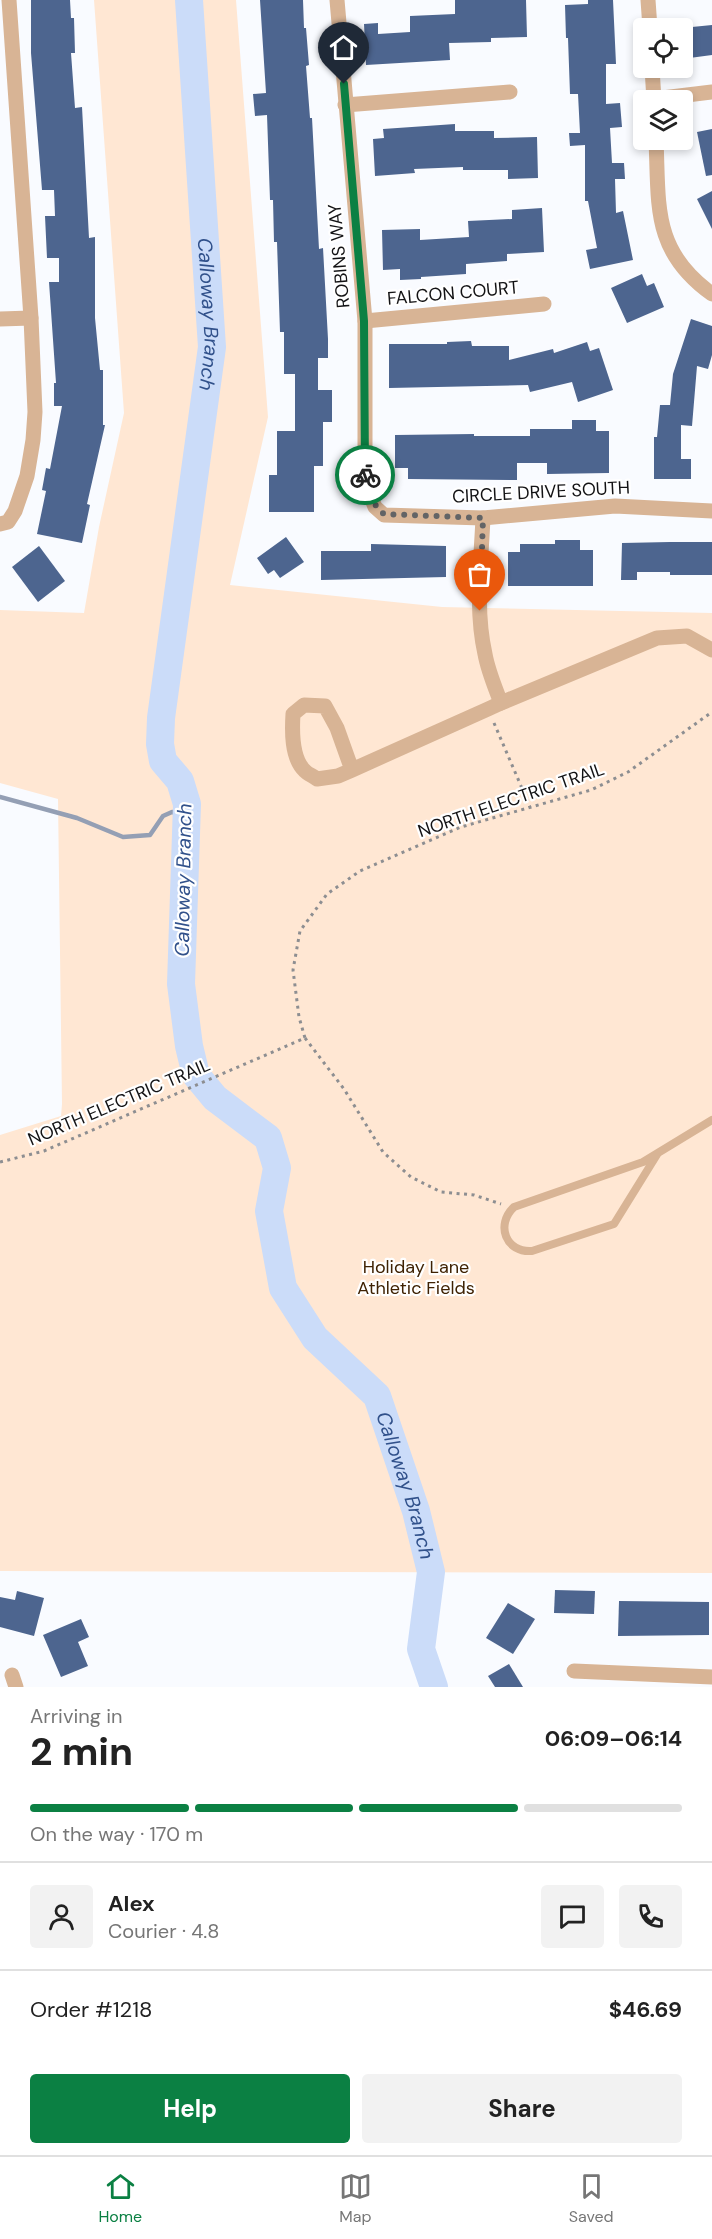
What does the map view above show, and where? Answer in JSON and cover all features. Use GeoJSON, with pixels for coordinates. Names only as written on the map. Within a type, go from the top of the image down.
{"type":"FeatureCollection","features":[{"type":"Feature","properties":{"kind":"street"},"geometry":{"type":"LineString","coordinates":[[4,523],[15,511],[27,476],[35,412],[31,318],[7,52],[9,0]]}},
{"type":"Feature","properties":{"kind":"street","name":"ROBINS WAY"},"geometry":{"type":"LineString","coordinates":[[338,0],[364,321],[365,482],[375,507]]}},
{"type":"Feature","properties":{"kind":"street"},"geometry":{"type":"LineString","coordinates":[[648,0],[649,18]]}},
{"type":"Feature","properties":{"kind":"street"},"geometry":{"type":"LineString","coordinates":[[693,95],[712,92]]}},
{"type":"Feature","properties":{"kind":"street"},"geometry":{"type":"LineString","coordinates":[[345,105],[510,93]]}},
{"type":"Feature","properties":{"kind":"street"},"geometry":{"type":"LineString","coordinates":[[656,150],[659,203],[669,248],[693,280],[712,294]]}},
{"type":"Feature","properties":{"kind":"street","name":"FALCON COURT"},"geometry":{"type":"LineString","coordinates":[[364,321],[544,304]]}},
{"type":"Feature","properties":{"kind":"street"},"geometry":{"type":"LineString","coordinates":[[0,319],[31,318]]}},
{"type":"Feature","properties":{"kind":"street","name":"CIRCLE DRIVE SOUTH"},"geometry":{"type":"LineString","coordinates":[[375,507],[384,514],[483,518],[615,506],[712,511]]}},
{"type":"Feature","properties":{"kind":"street"},"geometry":{"type":"LineString","coordinates":[[483,518],[480,597],[485,653],[495,706]]}},
{"type":"Feature","properties":{"kind":"street"},"geometry":{"type":"LineString","coordinates":[[352,770],[337,728],[325,706],[304,705],[293,714],[292,730],[297,756],[303,770],[317,779],[338,776],[352,770],[495,706],[657,638],[687,636],[712,650]]}},
{"type":"Feature","properties":{"kind":"street"},"geometry":{"type":"LineString","coordinates":[[574,1671],[712,1677]]}},
{"type":"Feature","properties":{"kind":"lane"},"geometry":{"type":"LineString","coordinates":[[658,1153],[614,1224],[526,1251],[510,1244],[504,1232],[505,1218],[514,1208],[643,1162],[712,1120]]}},
{"type":"Feature","properties":{"kind":"path"},"geometry":{"type":"LineString","coordinates":[[495,706],[530,807]]}},
{"type":"Feature","properties":{"kind":"path","name":"NORTH ELECTRIC TRAIL"},"geometry":{"type":"LineString","coordinates":[[0,1162],[44,1151],[305,1038],[299,1017],[293,970],[300,931],[327,894],[360,871],[451,832],[591,790],[628,772],[712,712]]}},
{"type":"Feature","properties":{"kind":"path"},"geometry":{"type":"LineString","coordinates":[[305,1038],[344,1089],[383,1152],[411,1177],[441,1192],[474,1196],[514,1208]]}},
{"type":"Feature","properties":{"kind":"green space","name":"Holiday Lane Athletic Fields"},"geometry":{"type":"Polygon","coordinates":[[[94,0],[236,0],[268,417],[230,585],[442,607],[712,613],[712,1573],[0,1571],[0,1135],[61,1116],[62,1104],[58,799],[0,783],[0,610],[84,613],[99,527],[124,413],[94,0]]]}},
{"type":"Feature","properties":{"kind":"building"},"geometry":{"type":"Polygon","coordinates":[[[31,0],[70,0],[71,18],[74,18],[75,53],[71,53],[75,108],[82,107],[89,238],[95,237],[95,318],[100,370],[103,370],[103,425],[105,425],[87,504],[90,505],[82,543],[37,534],[46,491],[42,490],[46,468],[50,469],[62,406],[54,406],[54,383],[56,383],[49,282],[59,282],[59,258],[47,258],[45,216],[55,216],[54,190],[42,190],[31,53],[31,0]]]}},
{"type":"Feature","properties":{"kind":"building"},"geometry":{"type":"Polygon","coordinates":[[[260,0],[303,0],[304,28],[306,28],[309,65],[306,66],[310,118],[312,118],[319,249],[323,248],[328,339],[328,358],[318,358],[318,390],[332,390],[332,422],[323,422],[323,466],[314,466],[314,512],[269,512],[269,475],[277,475],[277,431],[295,431],[295,374],[284,374],[284,332],[280,332],[277,242],[274,242],[273,200],[270,200],[267,115],[255,116],[253,94],[266,93],[260,0]]]}},
{"type":"Feature","properties":{"kind":"building"},"geometry":{"type":"Polygon","coordinates":[[[455,0],[526,0],[527,37],[491,38],[491,42],[449,43],[450,60],[366,65],[364,24],[378,23],[378,34],[410,32],[410,16],[455,14],[455,0]]]}},
{"type":"Feature","properties":{"kind":"building"},"geometry":{"type":"Polygon","coordinates":[[[588,0],[613,0],[616,64],[606,64],[606,104],[620,103],[622,127],[610,128],[612,163],[624,163],[625,179],[615,179],[616,213],[623,211],[633,260],[590,269],[586,250],[597,248],[588,201],[585,201],[585,145],[570,146],[569,133],[580,133],[578,94],[570,94],[565,5],[588,4],[588,0]]]}},
{"type":"Feature","properties":{"kind":"building"},"geometry":{"type":"Polygon","coordinates":[[[712,25],[712,55],[693,58],[693,27],[712,25]]]}},
{"type":"Feature","properties":{"kind":"building"},"geometry":{"type":"Polygon","coordinates":[[[455,124],[455,131],[494,131],[494,138],[537,137],[538,178],[508,179],[508,170],[463,170],[463,167],[414,169],[415,173],[375,176],[373,139],[384,138],[383,129],[455,124]]]}},
{"type":"Feature","properties":{"kind":"building"},"geometry":{"type":"Polygon","coordinates":[[[712,129],[712,175],[706,176],[697,132],[712,129]]]}},
{"type":"Feature","properties":{"kind":"building"},"geometry":{"type":"Polygon","coordinates":[[[712,191],[712,229],[697,199],[712,191]]]}},
{"type":"Feature","properties":{"kind":"building"},"geometry":{"type":"Polygon","coordinates":[[[542,208],[544,252],[507,254],[507,261],[466,264],[466,274],[400,280],[400,269],[383,270],[382,230],[420,229],[420,240],[469,237],[468,221],[512,219],[512,210],[542,208]]]}},
{"type":"Feature","properties":{"kind":"building"},"geometry":{"type":"Polygon","coordinates":[[[642,274],[647,286],[654,283],[664,307],[627,323],[611,288],[642,274]]]}},
{"type":"Feature","properties":{"kind":"building"},"geometry":{"type":"Polygon","coordinates":[[[691,319],[712,326],[712,355],[708,369],[697,366],[692,426],[681,425],[681,459],[691,459],[691,479],[654,479],[654,437],[657,437],[660,405],[670,405],[673,374],[691,319]]]}},
{"type":"Feature","properties":{"kind":"building"},"geometry":{"type":"Polygon","coordinates":[[[471,341],[472,346],[509,346],[509,360],[553,349],[554,353],[587,342],[590,351],[599,348],[613,390],[578,402],[572,382],[530,392],[528,385],[389,388],[389,344],[447,344],[447,342],[471,341]]]}},
{"type":"Feature","properties":{"kind":"building"},"geometry":{"type":"Polygon","coordinates":[[[572,420],[596,420],[596,431],[609,431],[609,473],[547,474],[547,463],[517,463],[517,480],[408,479],[408,468],[395,468],[395,435],[530,436],[530,429],[572,429],[572,420]]]}},
{"type":"Feature","properties":{"kind":"building"},"geometry":{"type":"Polygon","coordinates":[[[286,537],[304,562],[280,578],[274,570],[268,574],[257,558],[286,537]]]}},
{"type":"Feature","properties":{"kind":"building"},"geometry":{"type":"Polygon","coordinates":[[[555,540],[580,540],[580,550],[593,550],[593,586],[508,586],[508,552],[520,552],[520,544],[555,544],[555,540]]]}},
{"type":"Feature","properties":{"kind":"building"},"geometry":{"type":"Polygon","coordinates":[[[712,542],[712,575],[637,572],[637,580],[621,580],[622,543],[712,542]]]}},
{"type":"Feature","properties":{"kind":"building"},"geometry":{"type":"Polygon","coordinates":[[[371,544],[446,546],[446,577],[321,580],[321,551],[371,551],[371,544]]]}},
{"type":"Feature","properties":{"kind":"building"},"geometry":{"type":"Polygon","coordinates":[[[39,546],[65,581],[38,602],[12,567],[39,546]]]}},
{"type":"Feature","properties":{"kind":"building"},"geometry":{"type":"Polygon","coordinates":[[[555,1590],[595,1591],[594,1614],[554,1613],[555,1590]]]}},
{"type":"Feature","properties":{"kind":"building"},"geometry":{"type":"Polygon","coordinates":[[[17,1591],[44,1598],[34,1636],[0,1627],[0,1597],[15,1600],[17,1591]]]}},
{"type":"Feature","properties":{"kind":"building"},"geometry":{"type":"Polygon","coordinates":[[[619,1601],[709,1602],[709,1635],[618,1636],[619,1601]]]}},
{"type":"Feature","properties":{"kind":"building"},"geometry":{"type":"Polygon","coordinates":[[[508,1603],[535,1619],[513,1654],[486,1638],[508,1603]]]}},
{"type":"Feature","properties":{"kind":"building"},"geometry":{"type":"Polygon","coordinates":[[[81,1619],[89,1637],[78,1642],[88,1666],[61,1677],[43,1635],[81,1619]]]}},
{"type":"Feature","properties":{"kind":"building"},"geometry":{"type":"Polygon","coordinates":[[[509,1664],[523,1687],[495,1687],[488,1676],[509,1664]]]}},
{"type":"Feature","properties":{"kind":"waterway","name":"Calloway Branch"},"geometry":{"type":"LineString","coordinates":[[189,0],[212,347],[161,718],[160,744],[163,761],[180,781],[187,804],[181,984],[189,1046],[196,1075],[215,1098],[268,1138],[277,1168],[269,1211],[283,1288],[315,1338],[377,1396],[416,1511],[431,1572],[421,1649],[434,1687]]}},
{"type":"Feature","properties":{"kind":"waterway"},"geometry":{"type":"LineString","coordinates":[[0,797],[77,818],[123,837],[150,835],[163,816],[172,812],[183,815],[187,819]]}},
{"type":"Feature","properties":{"kind":"way so far"},"geometry":{"type":"LineString","coordinates":[[365,475],[365,482],[375,507],[384,514],[483,518],[480,611]]}},
{"type":"Feature","properties":{"kind":"route"},"geometry":{"type":"LineString","coordinates":[[344,84],[364,321],[365,475]]}}]}
